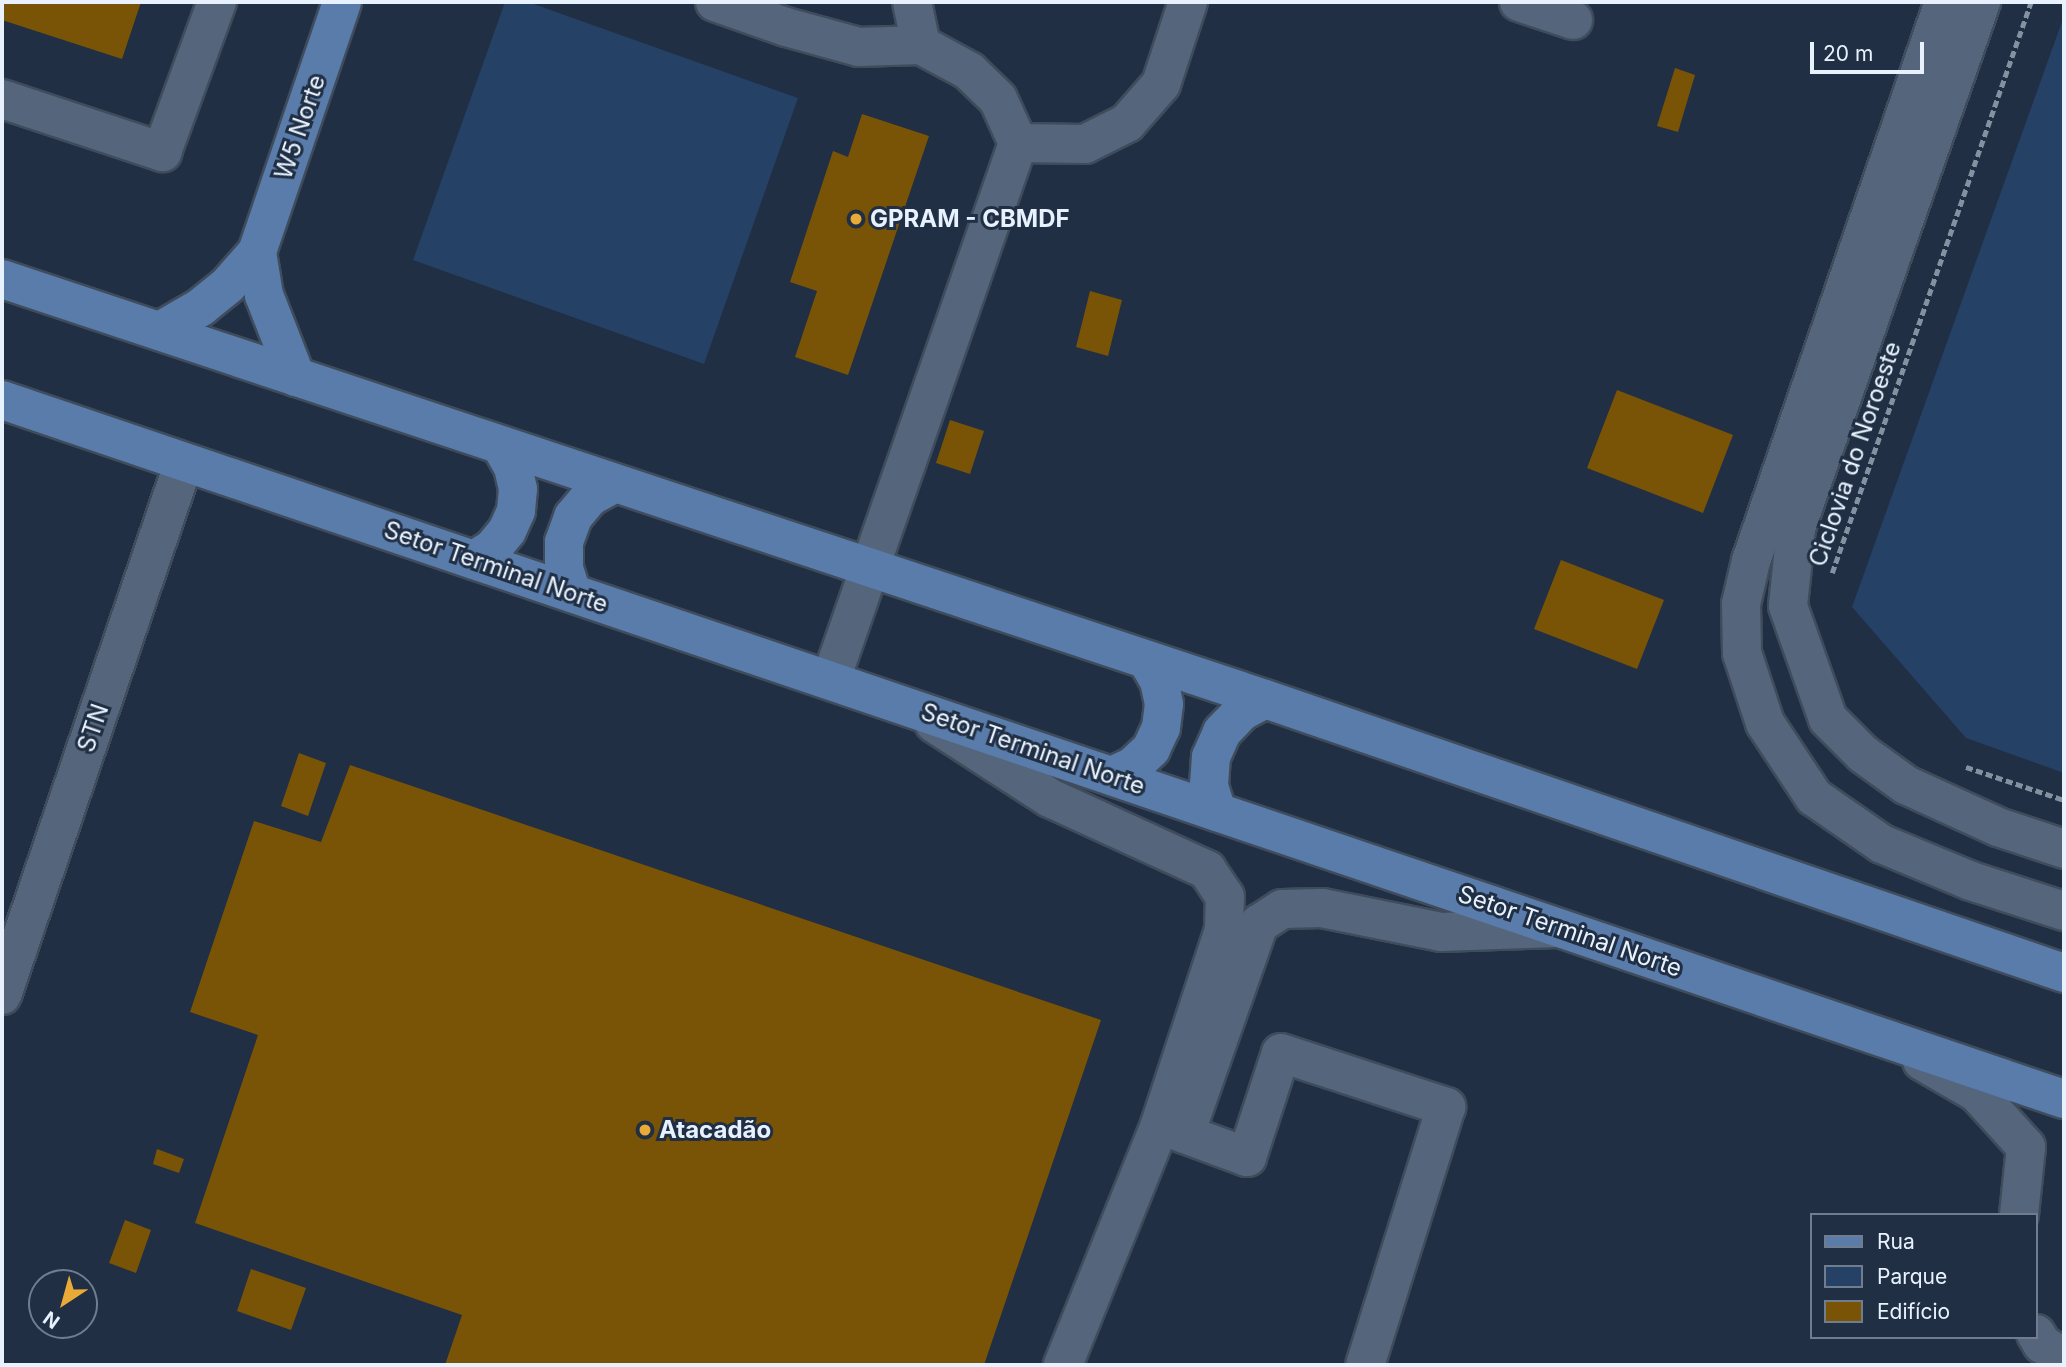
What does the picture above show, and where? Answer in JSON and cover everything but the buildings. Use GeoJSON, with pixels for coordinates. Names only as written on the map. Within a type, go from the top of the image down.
{"type":"FeatureCollection","features":[{"type":"Feature","properties":{"kind":"main road","name":"W5 Norte"},"geometry":{"type":"LineString","coordinates":[[160,331],[201,307],[228,285],[257,252],[342,2]]}},
{"type":"Feature","properties":{"kind":"main road","name":"W5 Norte"},"geometry":{"type":"LineString","coordinates":[[257,252],[264,295],[296,377]]}},
{"type":"Feature","properties":{"kind":"main road"},"geometry":{"type":"LineString","coordinates":[[2,279],[502,448],[1265,699],[2064,973]]}},
{"type":"Feature","properties":{"kind":"main road","name":"Setor Terminal Norte"},"geometry":{"type":"LineString","coordinates":[[2,400],[2064,1099]]}},
{"type":"Feature","properties":{"kind":"main road"},"geometry":{"type":"LineString","coordinates":[[474,560],[493,548],[507,531],[516,511],[518,489],[513,467],[502,448]]}},
{"type":"Feature","properties":{"kind":"main road"},"geometry":{"type":"LineString","coordinates":[[572,593],[564,568],[564,542],[573,517],[590,497],[613,484]]}},
{"type":"Feature","properties":{"kind":"main road"},"geometry":{"type":"LineString","coordinates":[[1112,776],[1133,766],[1151,749],[1161,728],[1164,704],[1159,681],[1147,660]]}},
{"type":"Feature","properties":{"kind":"main road"},"geometry":{"type":"LineString","coordinates":[[1217,812],[1209,785],[1211,757],[1222,732],[1241,712],[1265,699]]}},
{"type":"Feature","properties":{"kind":"street"},"geometry":{"type":"LineString","coordinates":[[2,99],[162,152],[216,2]]}},
{"type":"Feature","properties":{"kind":"street"},"geometry":{"type":"LineString","coordinates":[[715,2],[790,14],[859,47],[921,45],[969,71],[998,99],[1018,143],[831,679]]}},
{"type":"Feature","properties":{"kind":"street"},"geometry":{"type":"LineString","coordinates":[[912,2],[921,45]]}},
{"type":"Feature","properties":{"kind":"street"},"geometry":{"type":"LineString","coordinates":[[1018,143],[1085,144],[1127,123],[1161,84],[1188,2]]}},
{"type":"Feature","properties":{"kind":"street"},"geometry":{"type":"LineString","coordinates":[[1519,2],[1573,19]]}},
{"type":"Feature","properties":{"kind":"street"},"geometry":{"type":"LineString","coordinates":[[1944,2],[1751,561],[1741,604],[1742,653],[1765,723],[1814,797],[1882,844],[1971,881],[2064,911]]}},
{"type":"Feature","properties":{"kind":"street"},"geometry":{"type":"LineString","coordinates":[[1981,2],[1796,528],[1788,606],[1828,719],[1863,754],[1906,785],[1998,827],[2064,849]]}},
{"type":"Feature","properties":{"kind":"street","name":"STN"},"geometry":{"type":"LineString","coordinates":[[2,995],[184,462]]}},
{"type":"Feature","properties":{"kind":"street"},"geometry":{"type":"LineString","coordinates":[[908,707],[1050,798],[1207,870],[1225,897],[1224,930],[1173,1129]]}},
{"type":"Feature","properties":{"kind":"street"},"geometry":{"type":"LineString","coordinates":[[1063,1365],[1105,1269],[1173,1129],[1259,924],[1282,909],[1322,908],[1441,932],[1560,928]]}},
{"type":"Feature","properties":{"kind":"street"},"geometry":{"type":"LineString","coordinates":[[1877,1035],[1977,1093],[2026,1147],[2019,1213]]}},
{"type":"Feature","properties":{"kind":"street"},"geometry":{"type":"LineString","coordinates":[[1173,1129],[1247,1157],[1281,1053],[1446,1107],[1365,1365]]}},
{"type":"Feature","properties":{"kind":"street"},"geometry":{"type":"LineString","coordinates":[[2038,1338],[2042,1345],[2064,1358]]}},
{"type":"Feature","properties":{"kind":"path","name":"Ciclovia do Noroeste"},"geometry":{"type":"LineString","coordinates":[[1832,574],[2031,2]]}},
{"type":"Feature","properties":{"kind":"path"},"geometry":{"type":"LineString","coordinates":[[1961,765],[2064,800]]}},
{"type":"Feature","properties":{"kind":"green space"},"geometry":{"type":"Polygon","coordinates":[[[505,2],[528,2],[798,98],[704,364],[413,260],[505,2]]]}},
{"type":"Feature","properties":{"kind":"green space"},"geometry":{"type":"Polygon","coordinates":[[[2064,16],[2064,773],[1966,738],[1852,607],[2064,16]]]}},
{"type":"Feature","properties":{"kind":"place","name":"GPRAM - CBMDF"},"geometry":{"type":"Point","coordinates":[856,219]}},
{"type":"Feature","properties":{"kind":"place","name":"Atacadão"},"geometry":{"type":"Point","coordinates":[645,1130]}}]}
